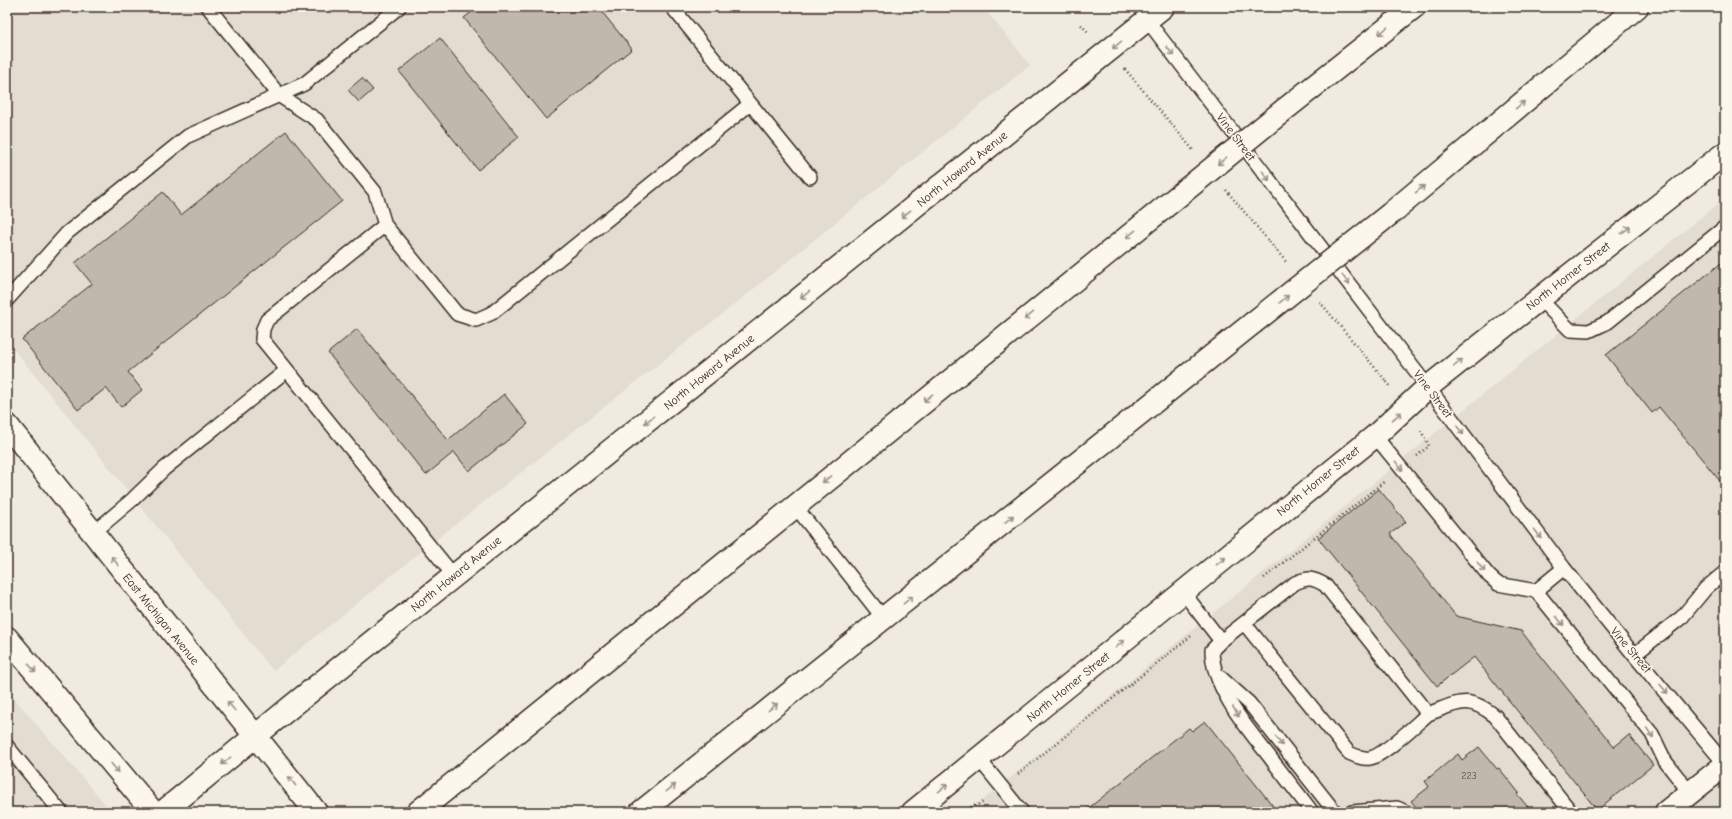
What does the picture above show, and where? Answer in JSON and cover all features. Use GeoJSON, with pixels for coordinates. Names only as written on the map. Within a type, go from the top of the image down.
{"type":"FeatureCollection","features":[{"type":"Feature","properties":{"kind":"main road"},"geometry":{"type":"LineString","coordinates":[[418,812],[1284,110],[1414,7]]}},
{"type":"Feature","properties":{"kind":"main road"},"geometry":{"type":"LineString","coordinates":[[641,812],[1390,214],[1632,11]]}},
{"type":"Feature","properties":{"kind":"main road","name":"North Howard Avenue"},"geometry":{"type":"LineString","coordinates":[[163,812],[454,576],[1155,14]]}},
{"type":"Feature","properties":{"kind":"main road","name":"North Homer Street"},"geometry":{"type":"LineString","coordinates":[[913,812],[1375,436],[1428,387],[1539,298],[1725,153]]}},
{"type":"Feature","properties":{"kind":"main road","name":"East Michigan Avenue"},"geometry":{"type":"LineString","coordinates":[[7,426],[316,812]]}},
{"type":"Feature","properties":{"kind":"main road"},"geometry":{"type":"LineString","coordinates":[[7,446],[40,467]]}},
{"type":"Feature","properties":{"kind":"main road"},"geometry":{"type":"LineString","coordinates":[[7,638],[153,812]]}},
{"type":"Feature","properties":{"kind":"main road"},"geometry":{"type":"LineString","coordinates":[[1666,812],[1725,764]]}},
{"type":"Feature","properties":{"kind":"lane"},"geometry":{"type":"LineString","coordinates":[[208,7],[280,96],[318,120],[375,192],[385,225],[457,314],[476,320],[492,313],[750,104]]}},
{"type":"Feature","properties":{"kind":"lane"},"geometry":{"type":"LineString","coordinates":[[10,290],[67,233],[188,136],[304,84],[399,7]]}},
{"type":"Feature","properties":{"kind":"lane"},"geometry":{"type":"LineString","coordinates":[[672,7],[810,177]]}},
{"type":"Feature","properties":{"kind":"lane","name":"Vine Street"},"geometry":{"type":"LineString","coordinates":[[1155,14],[1428,387],[1564,568],[1725,764]]}},
{"type":"Feature","properties":{"kind":"lane"},"geometry":{"type":"LineString","coordinates":[[385,225],[267,320],[263,328],[262,339],[454,576]]}},
{"type":"Feature","properties":{"kind":"lane"},"geometry":{"type":"LineString","coordinates":[[1539,298],[1570,330],[1589,331],[1608,322],[1725,226]]}},
{"type":"Feature","properties":{"kind":"lane"},"geometry":{"type":"LineString","coordinates":[[92,533],[132,500],[164,469],[286,370]]}},
{"type":"Feature","properties":{"kind":"lane"},"geometry":{"type":"LineString","coordinates":[[1375,436],[1488,576],[1498,584],[1536,591],[1652,734],[1665,761],[1690,793]]}},
{"type":"Feature","properties":{"kind":"lane"},"geometry":{"type":"LineString","coordinates":[[795,506],[884,619]]}},
{"type":"Feature","properties":{"kind":"lane"},"geometry":{"type":"LineString","coordinates":[[1536,591],[1564,568]]}},
{"type":"Feature","properties":{"kind":"lane"},"geometry":{"type":"LineString","coordinates":[[1634,655],[1682,617],[1706,588],[1725,572]]}},
{"type":"Feature","properties":{"kind":"lane"},"geometry":{"type":"LineString","coordinates":[[1312,812],[1236,713],[1215,671],[1212,660],[1212,650],[1220,641],[1295,583],[1306,578],[1316,580],[1325,585],[1428,714]]}},
{"type":"Feature","properties":{"kind":"lane"},"geometry":{"type":"LineString","coordinates":[[1183,592],[1220,641]]}},
{"type":"Feature","properties":{"kind":"lane"},"geometry":{"type":"LineString","coordinates":[[1244,623],[1349,753],[1359,758],[1372,758],[1382,752],[1428,714],[1456,703],[1472,702],[1483,706],[1495,716],[1571,812]]}},
{"type":"Feature","properties":{"kind":"lane"},"geometry":{"type":"LineString","coordinates":[[1215,671],[1249,703],[1334,812]]}},
{"type":"Feature","properties":{"kind":"lane"},"geometry":{"type":"LineString","coordinates":[[7,746],[62,812]]}},
{"type":"Feature","properties":{"kind":"lane"},"geometry":{"type":"LineString","coordinates":[[979,759],[1022,812]]}},
{"type":"Feature","properties":{"kind":"lane"},"geometry":{"type":"LineString","coordinates":[[1352,812],[1397,808],[1406,812]]}},
{"type":"Feature","properties":{"kind":"path"},"geometry":{"type":"LineString","coordinates":[[1081,24],[1127,72],[1198,157]]}},
{"type":"Feature","properties":{"kind":"path"},"geometry":{"type":"LineString","coordinates":[[1224,187],[1290,267]]}},
{"type":"Feature","properties":{"kind":"path"},"geometry":{"type":"LineString","coordinates":[[1316,297],[1408,407],[1429,446]]}},
{"type":"Feature","properties":{"kind":"shaded area"},"geometry":{"type":"Polygon","coordinates":[[[7,7],[983,7],[1030,65],[730,308],[452,527],[273,671],[7,341],[7,7]]]}},
{"type":"Feature","properties":{"kind":"shaded area"},"geometry":{"type":"Polygon","coordinates":[[[1725,198],[1725,812],[968,812],[1725,198]]]}},
{"type":"Feature","properties":{"kind":"shaded area"},"geometry":{"type":"Polygon","coordinates":[[[7,690],[112,812],[7,812],[7,690]]]}},
{"type":"Feature","properties":{"kind":"building"},"geometry":{"type":"Polygon","coordinates":[[[478,7],[598,7],[632,49],[546,119],[464,18],[478,7]]]}},
{"type":"Feature","properties":{"kind":"building"},"geometry":{"type":"Polygon","coordinates":[[[440,38],[519,137],[478,170],[399,71],[440,38]]]}},
{"type":"Feature","properties":{"kind":"building"},"geometry":{"type":"Polygon","coordinates":[[[362,78],[373,90],[359,102],[348,90],[362,78]]]}},
{"type":"Feature","properties":{"kind":"building"},"geometry":{"type":"Polygon","coordinates":[[[286,131],[342,201],[128,372],[142,390],[121,407],[106,388],[78,410],[22,339],[92,284],[75,263],[163,192],[181,215],[286,131]]]}},
{"type":"Feature","properties":{"kind":"building"},"geometry":{"type":"Polygon","coordinates":[[[1725,260],[1725,497],[1719,490],[1724,486],[1659,407],[1652,413],[1606,355],[1725,260]]]}},
{"type":"Feature","properties":{"kind":"building"},"geometry":{"type":"Polygon","coordinates":[[[357,329],[448,440],[504,394],[528,424],[469,471],[454,452],[426,475],[328,353],[357,329]]]}},
{"type":"Feature","properties":{"kind":"building"},"geometry":{"type":"Polygon","coordinates":[[[1379,489],[1406,522],[1390,534],[1456,616],[1521,631],[1614,747],[1629,735],[1653,765],[1597,810],[1474,657],[1437,686],[1318,538],[1379,489]]]}},
{"type":"Feature","properties":{"kind":"building"},"geometry":{"type":"Polygon","coordinates":[[[1205,721],[1273,806],[1266,812],[1085,811],[1189,728],[1192,731],[1205,721]]]}},
{"type":"Feature","properties":{"kind":"building"},"geometry":{"type":"Polygon","coordinates":[[[1479,747],[1497,769],[1499,768],[1519,793],[1517,794],[1532,812],[1420,812],[1411,801],[1429,787],[1425,781],[1458,754],[1462,760],[1479,747]]]}}]}
